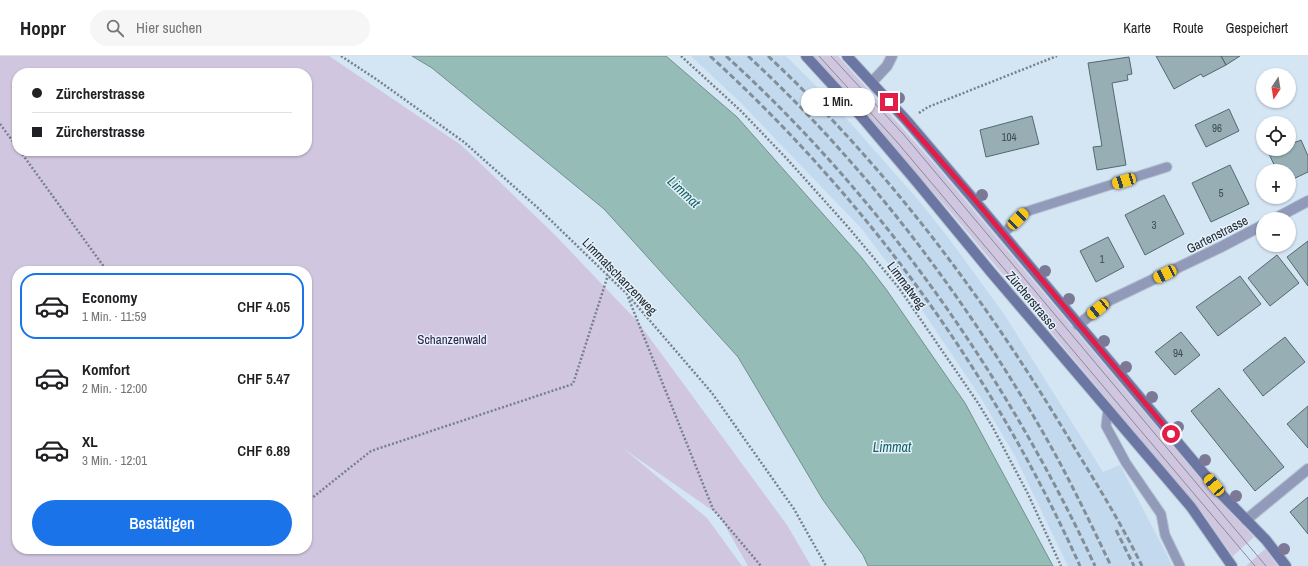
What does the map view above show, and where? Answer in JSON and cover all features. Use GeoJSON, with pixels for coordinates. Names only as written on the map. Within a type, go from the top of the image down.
{"type":"FeatureCollection","features":[{"type":"Feature","properties":{"kind":"main road","name":"Zürcherstrasse"},"geometry":{"type":"LineString","coordinates":[[806,56],[860,115],[990,271],[1191,507],[1232,566]]}},
{"type":"Feature","properties":{"kind":"main road","name":"Zürcherstrasse"},"geometry":{"type":"LineString","coordinates":[[847,56],[907,121],[1222,495],[1266,540],[1286,566]]}},
{"type":"Feature","properties":{"kind":"street"},"geometry":{"type":"LineString","coordinates":[[872,82],[887,66],[892,56]]}},
{"type":"Feature","properties":{"kind":"street"},"geometry":{"type":"LineString","coordinates":[[1287,212],[1308,201]]}},
{"type":"Feature","properties":{"kind":"street","name":"Gartenstrasse"},"geometry":{"type":"LineString","coordinates":[[1078,325],[1108,301],[1222,247],[1256,229]]}},
{"type":"Feature","properties":{"kind":"street"},"geometry":{"type":"LineString","coordinates":[[1246,520],[1308,469]]}},
{"type":"Feature","properties":{"kind":"lane"},"geometry":{"type":"LineString","coordinates":[[1003,234],[1025,212],[1167,167]]}},
{"type":"Feature","properties":{"kind":"lane"},"geometry":{"type":"LineString","coordinates":[[1108,409],[1106,426],[1126,463],[1161,514],[1165,535],[1180,566]]}},
{"type":"Feature","properties":{"kind":"path","name":"Limmatschanzenweg"},"geometry":{"type":"LineString","coordinates":[[341,56],[376,79],[464,142],[538,208],[627,294],[712,393],[794,509],[826,566]]}},
{"type":"Feature","properties":{"kind":"path","name":"Limmatweg"},"geometry":{"type":"LineString","coordinates":[[681,56],[741,111],[787,159],[848,227],[899,288],[978,403],[992,426],[1028,494],[1061,566]]}},
{"type":"Feature","properties":{"kind":"path"},"geometry":{"type":"LineString","coordinates":[[907,121],[928,107],[1057,56]]}},
{"type":"Feature","properties":{"kind":"path"},"geometry":{"type":"LineString","coordinates":[[0,124],[12,140]]}},
{"type":"Feature","properties":{"kind":"path"},"geometry":{"type":"LineString","coordinates":[[24,156],[103,266]]}},
{"type":"Feature","properties":{"kind":"path"},"geometry":{"type":"LineString","coordinates":[[312,498],[371,451],[573,384],[608,275]]}},
{"type":"Feature","properties":{"kind":"path"},"geometry":{"type":"LineString","coordinates":[[627,294],[714,509],[761,566]]}},
{"type":"Feature","properties":{"kind":"shaded area"},"geometry":{"type":"Polygon","coordinates":[[[691,56],[786,56],[831,101],[920,202],[947,236],[1004,314],[1103,472],[1120,465],[1172,566],[1068,566],[1015,456],[981,398],[912,295],[861,228],[740,102],[691,56]]]}},
{"type":"Feature","properties":{"kind":"green space","name":"Schanzenwald"},"geometry":{"type":"Polygon","coordinates":[[[0,56],[329,56],[461,145],[553,233],[638,322],[787,525],[811,566],[748,566],[719,515],[624,449],[707,518],[742,566],[0,566],[0,56]]]}},
{"type":"Feature","properties":{"kind":"green space"},"geometry":{"type":"Polygon","coordinates":[[[812,56],[838,56],[937,167],[1215,496],[1254,537],[1233,556],[1205,516],[949,210],[843,89],[812,56]]]}},
{"type":"Feature","properties":{"kind":"green space"},"geometry":{"type":"Polygon","coordinates":[[[1265,549],[1278,566],[1246,566],[1265,549]]]}},
{"type":"Feature","properties":{"kind":"water","name":"Limmat"},"geometry":{"type":"Polygon","coordinates":[[[412,56],[666,56],[737,117],[862,258],[886,289],[965,403],[1053,566],[868,566],[863,555],[823,500],[738,357],[604,209],[432,68],[412,56]]]}},
{"type":"Feature","properties":{"kind":"building"},"geometry":{"type":"Polygon","coordinates":[[[1156,56],[1221,56],[1226,65],[1203,77],[1201,74],[1174,89],[1156,56]]]}},
{"type":"Feature","properties":{"kind":"building"},"geometry":{"type":"Polygon","coordinates":[[[1221,56],[1240,56],[1226,65],[1221,56]]]}},
{"type":"Feature","properties":{"kind":"building"},"geometry":{"type":"Polygon","coordinates":[[[1129,57],[1132,74],[1127,75],[1128,80],[1112,83],[1126,165],[1097,170],[1093,147],[1102,146],[1088,63],[1129,57]]]}},
{"type":"Feature","properties":{"kind":"building"},"geometry":{"type":"Polygon","coordinates":[[[1229,109],[1239,131],[1206,147],[1195,125],[1229,109]]]}},
{"type":"Feature","properties":{"kind":"building"},"geometry":{"type":"Polygon","coordinates":[[[1032,116],[1039,144],[986,157],[980,130],[1032,116]]]}},
{"type":"Feature","properties":{"kind":"building"},"geometry":{"type":"Polygon","coordinates":[[[1301,140],[1308,156],[1308,172],[1296,178],[1296,164],[1274,164],[1270,156],[1296,156],[1296,142],[1301,140]]]}},
{"type":"Feature","properties":{"kind":"building"},"geometry":{"type":"Polygon","coordinates":[[[1230,165],[1249,204],[1211,222],[1192,183],[1230,165]]]}},
{"type":"Feature","properties":{"kind":"building"},"geometry":{"type":"Polygon","coordinates":[[[1164,195],[1184,234],[1145,255],[1125,215],[1164,195]]]}},
{"type":"Feature","properties":{"kind":"building"},"geometry":{"type":"Polygon","coordinates":[[[1108,237],[1124,267],[1096,282],[1080,251],[1108,237]]]}},
{"type":"Feature","properties":{"kind":"building"},"geometry":{"type":"Polygon","coordinates":[[[1308,241],[1308,286],[1287,257],[1296,252],[1296,250],[1308,241]]]}},
{"type":"Feature","properties":{"kind":"building"},"geometry":{"type":"Polygon","coordinates":[[[1277,255],[1299,283],[1270,306],[1248,278],[1277,255]]]}},
{"type":"Feature","properties":{"kind":"building"},"geometry":{"type":"Polygon","coordinates":[[[1240,276],[1261,304],[1218,336],[1196,307],[1240,276]]]}},
{"type":"Feature","properties":{"kind":"building"},"geometry":{"type":"Polygon","coordinates":[[[1181,332],[1200,355],[1175,375],[1155,352],[1181,332]]]}},
{"type":"Feature","properties":{"kind":"building"},"geometry":{"type":"Polygon","coordinates":[[[1285,337],[1305,362],[1263,396],[1243,370],[1285,337]]]}},
{"type":"Feature","properties":{"kind":"building"},"geometry":{"type":"Polygon","coordinates":[[[1219,388],[1284,467],[1255,491],[1191,411],[1219,388]]]}},
{"type":"Feature","properties":{"kind":"building"},"geometry":{"type":"Polygon","coordinates":[[[1308,406],[1308,448],[1287,424],[1308,406]]]}},
{"type":"Feature","properties":{"kind":"building"},"geometry":{"type":"Polygon","coordinates":[[[1308,497],[1308,534],[1290,512],[1308,497]]]}},
{"type":"Feature","properties":{"kind":"tram line"},"geometry":{"type":"LineString","coordinates":[[819,56],[897,142],[1255,566]]}},
{"type":"Feature","properties":{"kind":"tram line"},"geometry":{"type":"LineString","coordinates":[[831,56],[904,135],[1266,566]]}},
{"type":"Feature","properties":{"kind":"railway"},"geometry":{"type":"LineString","coordinates":[[710,56],[767,111],[822,169],[873,229],[921,292],[966,358],[1008,425],[1046,495],[1080,566]]}},
{"type":"Feature","properties":{"kind":"railway"},"geometry":{"type":"LineString","coordinates":[[726,56],[783,111],[837,169],[888,229],[936,293],[980,358],[1022,426],[1060,495],[1095,566]]}},
{"type":"Feature","properties":{"kind":"railway"},"geometry":{"type":"LineString","coordinates":[[748,56],[833,142],[873,187],[947,283],[1014,384],[1045,436],[1071,484],[1111,566]]}},
{"type":"Feature","properties":{"kind":"railway"},"geometry":{"type":"LineString","coordinates":[[768,56],[813,100],[896,192],[972,291],[1041,394],[1092,476],[1142,566]]}},
{"type":"Feature","properties":{"kind":"railway"},"geometry":{"type":"LineString","coordinates":[[1116,530],[1134,566]]}},
{"type":"Feature","properties":{"kind":"route"},"geometry":{"type":"LineString","coordinates":[[889,102],[970,194],[1078,325],[1171,434]]}}]}
